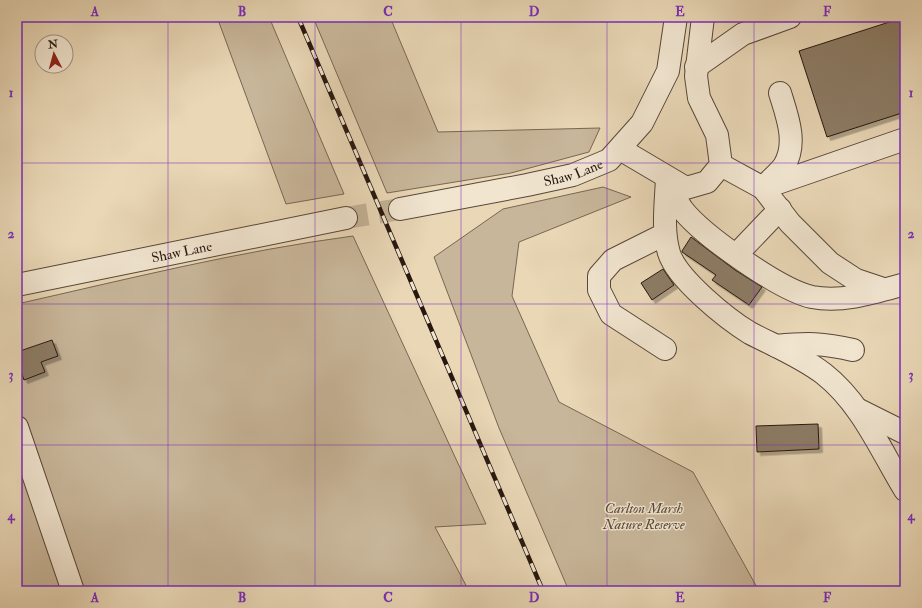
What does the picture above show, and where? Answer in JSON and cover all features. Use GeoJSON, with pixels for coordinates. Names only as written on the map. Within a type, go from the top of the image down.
{"type":"FeatureCollection","features":[{"type":"Feature","properties":{"kind":"street","name":"Shaw Lane"},"geometry":{"type":"LineString","coordinates":[[400,209],[573,175],[609,160],[642,123],[668,71],[676,17]]}},
{"type":"Feature","properties":{"kind":"street"},"geometry":{"type":"LineString","coordinates":[[620,149],[686,188],[707,182],[721,165],[717,135],[699,98],[696,76],[703,17]]}},
{"type":"Feature","properties":{"kind":"street"},"geometry":{"type":"LineString","coordinates":[[696,67],[743,34],[790,17]]}},
{"type":"Feature","properties":{"kind":"street"},"geometry":{"type":"LineString","coordinates":[[763,188],[784,166],[791,144],[790,125],[780,93]]}},
{"type":"Feature","properties":{"kind":"street"},"geometry":{"type":"LineString","coordinates":[[763,188],[905,139]]}},
{"type":"Feature","properties":{"kind":"street"},"geometry":{"type":"LineString","coordinates":[[721,165],[763,188],[790,223],[830,262],[856,280],[895,287]]}},
{"type":"Feature","properties":{"kind":"street"},"geometry":{"type":"LineString","coordinates":[[667,178],[665,234],[670,254],[682,276],[701,296],[748,332],[807,362],[824,374],[842,390],[864,419],[905,490]]}},
{"type":"Feature","properties":{"kind":"street"},"geometry":{"type":"LineString","coordinates":[[667,178],[682,208],[697,225],[764,275],[790,290],[812,297],[838,299],[895,287]]}},
{"type":"Feature","properties":{"kind":"street"},"geometry":{"type":"LineString","coordinates":[[736,254],[780,209]]}},
{"type":"Feature","properties":{"kind":"street","name":"Shaw Lane"},"geometry":{"type":"LineString","coordinates":[[17,285],[346,218]]}},
{"type":"Feature","properties":{"kind":"street"},"geometry":{"type":"LineString","coordinates":[[665,234],[613,260],[599,276],[599,290],[611,314],[665,349]]}},
{"type":"Feature","properties":{"kind":"street"},"geometry":{"type":"LineString","coordinates":[[776,346],[808,343],[853,350]]}},
{"type":"Feature","properties":{"kind":"street"},"geometry":{"type":"LineString","coordinates":[[856,408],[905,433]]}},
{"type":"Feature","properties":{"kind":"street"},"geometry":{"type":"LineString","coordinates":[[17,426],[73,591]]}},
{"type":"Feature","properties":{"kind":"green space"},"geometry":{"type":"Polygon","coordinates":[[[217,17],[269,17],[344,194],[286,204],[217,17]]]}},
{"type":"Feature","properties":{"kind":"green space"},"geometry":{"type":"Polygon","coordinates":[[[313,17],[390,17],[438,132],[600,128],[589,152],[511,173],[387,193],[313,17]]]}},
{"type":"Feature","properties":{"kind":"green space","name":"Carlton Marsh Nature Reserve"},"geometry":{"type":"Polygon","coordinates":[[[603,187],[631,197],[519,242],[512,296],[559,402],[693,472],[759,591],[569,591],[499,428],[434,257],[503,209],[603,187]]]}},
{"type":"Feature","properties":{"kind":"green space"},"geometry":{"type":"Polygon","coordinates":[[[353,236],[486,524],[435,527],[469,591],[17,591],[17,304],[142,275],[268,249],[353,236]]]}},
{"type":"Feature","properties":{"kind":"building"},"geometry":{"type":"Polygon","coordinates":[[[905,17],[905,112],[827,137],[799,51],[905,17]]]}},
{"type":"Feature","properties":{"kind":"building"},"geometry":{"type":"Polygon","coordinates":[[[691,237],[735,270],[762,287],[749,305],[712,280],[716,275],[682,252],[691,237]]]}},
{"type":"Feature","properties":{"kind":"building"},"geometry":{"type":"Polygon","coordinates":[[[663,269],[674,285],[652,300],[641,283],[663,269]]]}},
{"type":"Feature","properties":{"kind":"building"},"geometry":{"type":"Polygon","coordinates":[[[52,340],[58,356],[41,362],[45,372],[24,380],[17,360],[17,352],[52,340]]]}},
{"type":"Feature","properties":{"kind":"building"},"geometry":{"type":"Polygon","coordinates":[[[818,424],[819,449],[757,452],[756,426],[818,424]]]}},
{"type":"Feature","properties":{"kind":"tunnel"},"geometry":{"type":"LineString","coordinates":[[346,218],[400,209]]}},
{"type":"Feature","properties":{"kind":"railway"},"geometry":{"type":"LineString","coordinates":[[298,17],[543,591]]}}]}
